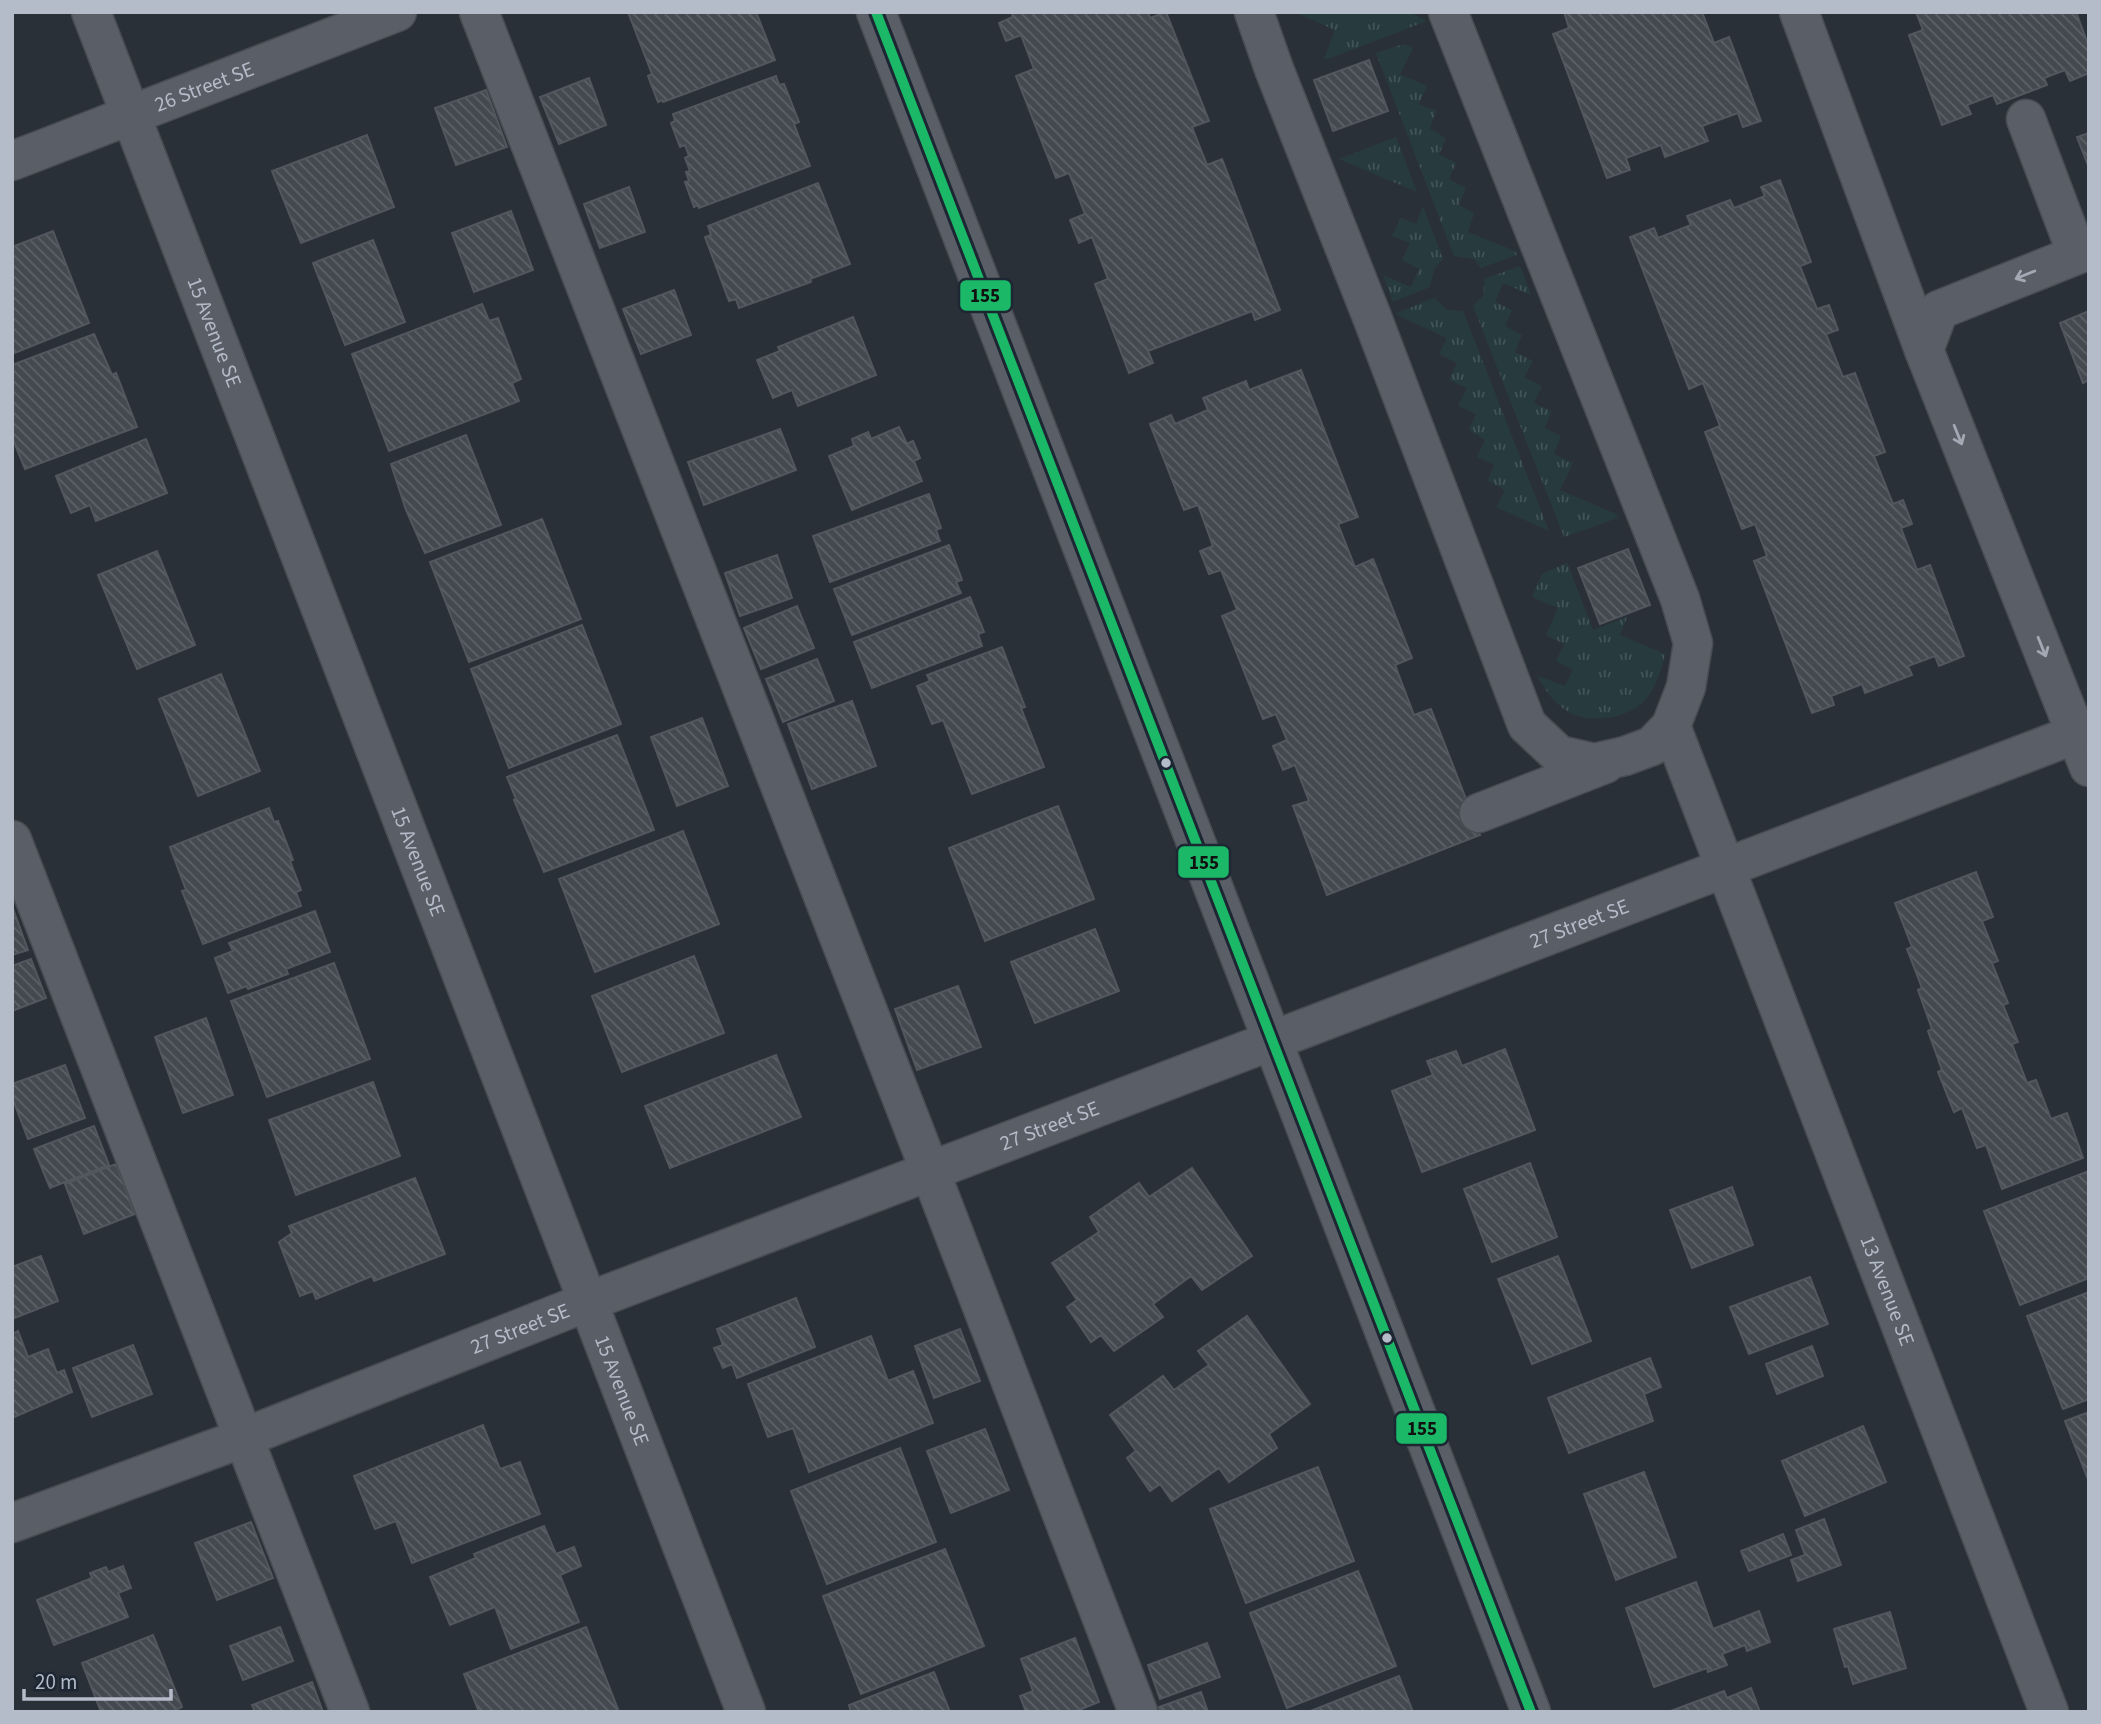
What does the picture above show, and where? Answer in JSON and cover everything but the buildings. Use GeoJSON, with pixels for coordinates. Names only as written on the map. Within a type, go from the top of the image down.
{"type":"FeatureCollection","features":[{"type":"Feature","properties":{"kind":"street","name":"15 Avenue SE"},"geometry":{"type":"LineString","coordinates":[[91,12],[746,1712]]}},
{"type":"Feature","properties":{"kind":"street","name":"26 Street SE"},"geometry":{"type":"LineString","coordinates":[[12,160],[397,12]]}},
{"type":"Feature","properties":{"kind":"street"},"geometry":{"type":"LineString","coordinates":[[479,12],[931,1172],[1138,1712]]}},
{"type":"Feature","properties":{"kind":"street"},"geometry":{"type":"LineString","coordinates":[[876,12],[1531,1712]]}},
{"type":"Feature","properties":{"kind":"street"},"geometry":{"type":"LineString","coordinates":[[1448,12],[1683,610],[1693,643],[1686,687],[1671,726],[1652,746],[1479,813]]}},
{"type":"Feature","properties":{"kind":"street"},"geometry":{"type":"LineString","coordinates":[[1800,12],[1924,350],[2084,743]]}},
{"type":"Feature","properties":{"kind":"street"},"geometry":{"type":"LineString","coordinates":[[1254,14],[1527,725],[1559,755],[1594,763],[1625,756]]}},
{"type":"Feature","properties":{"kind":"street"},"geometry":{"type":"LineString","coordinates":[[1924,350],[1939,310],[2083,252],[2026,119]]}},
{"type":"Feature","properties":{"kind":"street","name":"13 Avenue SE"},"geometry":{"type":"LineString","coordinates":[[1671,726],[2049,1712]]}},
{"type":"Feature","properties":{"kind":"street","name":"27 Street SE"},"geometry":{"type":"LineString","coordinates":[[12,1523],[1726,869],[2084,743]]}},
{"type":"Feature","properties":{"kind":"street"},"geometry":{"type":"LineString","coordinates":[[12,840],[349,1712]]}},
{"type":"Feature","properties":{"kind":"green space"},"geometry":{"type":"Polygon","coordinates":[[[1295,12],[1409,12],[1427,21],[1324,59],[1335,30],[1295,12]]]}},
{"type":"Feature","properties":{"kind":"green space"},"geometry":{"type":"Polygon","coordinates":[[[1404,44],[1413,48],[1400,74],[1427,86],[1419,104],[1436,111],[1430,129],[1446,138],[1439,154],[1456,163],[1449,179],[1466,188],[1459,205],[1474,213],[1468,232],[1515,251],[1517,255],[1481,268],[1474,259],[1454,256],[1376,53],[1404,44]]]}},
{"type":"Feature","properties":{"kind":"green space"},"geometry":{"type":"Polygon","coordinates":[[[1396,137],[1417,192],[1339,159],[1396,137]]]}},
{"type":"Feature","properties":{"kind":"green space"},"geometry":{"type":"Polygon","coordinates":[[[1423,206],[1443,259],[1434,269],[1430,287],[1393,302],[1383,275],[1411,287],[1419,269],[1402,260],[1410,243],[1392,236],[1401,218],[1416,224],[1423,206]]]}},
{"type":"Feature","properties":{"kind":"green space"},"geometry":{"type":"Polygon","coordinates":[[[1520,266],[1531,295],[1503,283],[1495,302],[1512,310],[1505,326],[1522,335],[1515,352],[1533,361],[1524,377],[1542,386],[1534,403],[1551,411],[1545,428],[1561,436],[1554,454],[1573,463],[1560,490],[1616,514],[1618,518],[1564,537],[1473,306],[1483,296],[1485,279],[1520,266]]]}},
{"type":"Feature","properties":{"kind":"green space"},"geometry":{"type":"Polygon","coordinates":[[[1434,298],[1447,310],[1463,311],[1549,531],[1496,507],[1505,490],[1488,481],[1494,465],[1477,457],[1485,440],[1469,430],[1476,414],[1458,406],[1467,388],[1449,380],[1457,363],[1439,354],[1447,338],[1397,313],[1434,298]]]}},
{"type":"Feature","properties":{"kind":"green space"},"geometry":{"type":"Polygon","coordinates":[[[1567,563],[1593,630],[1627,617],[1620,635],[1665,654],[1651,692],[1642,703],[1628,712],[1601,718],[1575,715],[1553,699],[1538,676],[1565,686],[1573,670],[1556,661],[1564,644],[1546,635],[1558,608],[1532,597],[1542,574],[1567,563]]]}},
{"type":"Feature","properties":{"kind":"transit line","name":"155"},"geometry":{"type":"LineString","coordinates":[[876,12],[1531,1712]]}}]}
